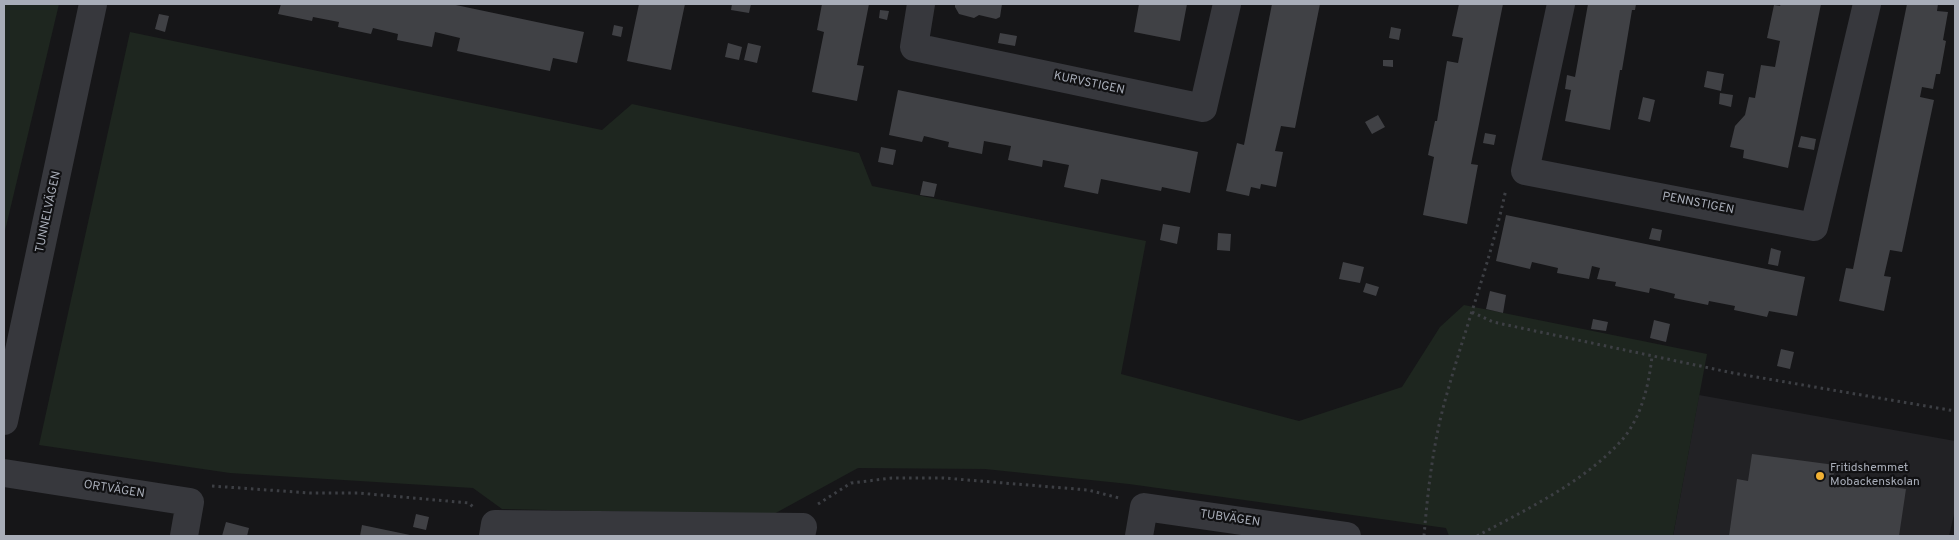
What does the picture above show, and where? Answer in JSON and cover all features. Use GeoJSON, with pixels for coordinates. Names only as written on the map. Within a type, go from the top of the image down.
{"type":"FeatureCollection","features":[{"type":"Feature","properties":{"kind":"street","name":"TUNNELVÄGEN"},"geometry":{"type":"LineString","coordinates":[[4,421],[93,4]]}},
{"type":"Feature","properties":{"kind":"street","name":"KURVSTIGEN"},"geometry":{"type":"LineString","coordinates":[[921,4],[914,47],[1203,108],[1227,4]]}},
{"type":"Feature","properties":{"kind":"street"},"geometry":{"type":"LineString","coordinates":[[1525,170],[1561,4]]}},
{"type":"Feature","properties":{"kind":"street","name":"PENNSTIGEN"},"geometry":{"type":"LineString","coordinates":[[1525,170],[1814,227],[1867,4]]}},
{"type":"Feature","properties":{"kind":"street","name":"ORTVÄGEN"},"geometry":{"type":"LineString","coordinates":[[4,473],[190,502]]}},
{"type":"Feature","properties":{"kind":"street"},"geometry":{"type":"LineString","coordinates":[[184,536],[190,502]]}},
{"type":"Feature","properties":{"kind":"street"},"geometry":{"type":"LineString","coordinates":[[1139,536],[1144,507]]}},
{"type":"Feature","properties":{"kind":"street","name":"TUBVÄGEN"},"geometry":{"type":"LineString","coordinates":[[1144,507],[1347,536]]}},
{"type":"Feature","properties":{"kind":"street"},"geometry":{"type":"LineString","coordinates":[[494,530],[802,532]]}},
{"type":"Feature","properties":{"kind":"path"},"geometry":{"type":"LineString","coordinates":[[1424,536],[1430,471],[1445,398],[1499,220],[1510,172],[1525,170]]}},
{"type":"Feature","properties":{"kind":"path"},"geometry":{"type":"LineString","coordinates":[[1472,312],[1493,322],[1733,373],[1955,411]]}},
{"type":"Feature","properties":{"kind":"path"},"geometry":{"type":"LineString","coordinates":[[1477,536],[1543,500],[1591,468],[1621,440],[1638,414],[1650,376],[1652,356]]}},
{"type":"Feature","properties":{"kind":"path"},"geometry":{"type":"LineString","coordinates":[[802,532],[818,503],[851,483],[892,478],[944,478],[1088,490],[1144,507]]}},
{"type":"Feature","properties":{"kind":"path"},"geometry":{"type":"LineString","coordinates":[[190,502],[202,485],[310,493],[358,493],[470,503],[494,530]]}},
{"type":"Feature","properties":{"kind":"shaded area"},"geometry":{"type":"Polygon","coordinates":[[[4,4],[59,4],[4,235],[4,4]]]}},
{"type":"Feature","properties":{"kind":"shaded area"},"geometry":{"type":"Polygon","coordinates":[[[130,32],[602,130],[632,104],[859,153],[872,186],[1146,241],[1121,374],[1299,421],[1402,387],[1440,327],[1464,305],[1707,354],[1673,536],[1449,536],[1446,528],[1129,484],[985,469],[858,468],[772,515],[502,509],[473,488],[230,473],[39,445],[130,32]]]}},
{"type":"Feature","properties":{"kind":"shaded area","name":"Fritidshemmet Mobackenskolan"},"geometry":{"type":"Polygon","coordinates":[[[1699,395],[1955,441],[1955,510],[1949,536],[1673,536],[1699,395]]]}},
{"type":"Feature","properties":{"kind":"building"},"geometry":{"type":"Polygon","coordinates":[[[281,4],[451,4],[584,32],[577,63],[553,58],[550,71],[457,51],[460,38],[435,32],[432,47],[397,40],[398,34],[373,28],[371,34],[338,27],[339,22],[313,17],[312,21],[278,14],[281,4]]]}},
{"type":"Feature","properties":{"kind":"building"},"geometry":{"type":"Polygon","coordinates":[[[639,4],[685,4],[671,70],[627,61],[639,4]]]}},
{"type":"Feature","properties":{"kind":"building"},"geometry":{"type":"Polygon","coordinates":[[[732,4],[751,4],[749,13],[731,10],[732,4]]]}},
{"type":"Feature","properties":{"kind":"building"},"geometry":{"type":"Polygon","coordinates":[[[822,4],[869,4],[857,65],[864,66],[857,101],[812,92],[824,32],[817,30],[822,4]]]}},
{"type":"Feature","properties":{"kind":"building"},"geometry":{"type":"Polygon","coordinates":[[[955,4],[1002,4],[1000,17],[996,19],[979,15],[974,18],[959,14],[955,4]]]}},
{"type":"Feature","properties":{"kind":"building"},"geometry":{"type":"Polygon","coordinates":[[[1139,4],[1187,4],[1180,41],[1134,32],[1139,4]]]}},
{"type":"Feature","properties":{"kind":"building"},"geometry":{"type":"Polygon","coordinates":[[[1272,4],[1320,4],[1295,128],[1281,126],[1275,151],[1283,152],[1276,187],[1261,184],[1260,189],[1251,187],[1249,196],[1226,191],[1237,143],[1244,145],[1272,4]]]}},
{"type":"Feature","properties":{"kind":"building"},"geometry":{"type":"Polygon","coordinates":[[[1459,4],[1503,4],[1471,164],[1478,165],[1467,224],[1423,215],[1434,157],[1428,155],[1435,121],[1437,121],[1447,61],[1458,63],[1463,38],[1452,36],[1459,4]]]}},
{"type":"Feature","properties":{"kind":"building"},"geometry":{"type":"Polygon","coordinates":[[[1588,4],[1636,4],[1635,10],[1632,10],[1610,130],[1565,121],[1571,90],[1565,89],[1567,75],[1575,77],[1588,4]]]}},
{"type":"Feature","properties":{"kind":"building"},"geometry":{"type":"Polygon","coordinates":[[[1781,4],[1821,4],[1788,168],[1743,158],[1744,150],[1730,147],[1735,126],[1745,115],[1749,97],[1755,98],[1761,65],[1775,67],[1780,41],[1767,38],[1774,5],[1780,6],[1781,4]]]}},
{"type":"Feature","properties":{"kind":"building"},"geometry":{"type":"Polygon","coordinates":[[[1907,4],[1938,4],[1937,11],[1948,12],[1943,40],[1946,41],[1940,74],[1936,74],[1933,89],[1922,87],[1920,97],[1934,100],[1902,252],[1890,250],[1884,276],[1891,277],[1884,311],[1839,301],[1846,268],[1853,269],[1907,4]]]}},
{"type":"Feature","properties":{"kind":"building"},"geometry":{"type":"Polygon","coordinates":[[[880,10],[889,11],[887,20],[879,18],[880,10]]]}},
{"type":"Feature","properties":{"kind":"building"},"geometry":{"type":"Polygon","coordinates":[[[159,14],[169,16],[165,32],[155,29],[159,14]]]}},
{"type":"Feature","properties":{"kind":"building"},"geometry":{"type":"Polygon","coordinates":[[[614,25],[623,27],[621,37],[612,35],[614,25]]]}},
{"type":"Feature","properties":{"kind":"building"},"geometry":{"type":"Polygon","coordinates":[[[1391,27],[1401,29],[1399,40],[1389,38],[1391,27]]]}},
{"type":"Feature","properties":{"kind":"building"},"geometry":{"type":"Polygon","coordinates":[[[1000,33],[1017,36],[1015,46],[998,43],[1000,33]]]}},
{"type":"Feature","properties":{"kind":"building"},"geometry":{"type":"Polygon","coordinates":[[[728,43],[742,47],[739,60],[725,57],[728,43]]]}},
{"type":"Feature","properties":{"kind":"building"},"geometry":{"type":"Polygon","coordinates":[[[748,43],[761,46],[757,63],[744,60],[748,43]]]}},
{"type":"Feature","properties":{"kind":"building"},"geometry":{"type":"Polygon","coordinates":[[[1383,60],[1393,60],[1393,67],[1383,66],[1383,60]]]}},
{"type":"Feature","properties":{"kind":"building"},"geometry":{"type":"Polygon","coordinates":[[[1707,71],[1724,74],[1721,91],[1704,87],[1707,71]]]}},
{"type":"Feature","properties":{"kind":"building"},"geometry":{"type":"Polygon","coordinates":[[[898,90],[1198,152],[1190,193],[1162,187],[1161,191],[1101,179],[1098,194],[1064,187],[1069,165],[1043,160],[1042,167],[1008,160],[1011,146],[984,141],[982,154],[948,147],[949,142],[924,136],[922,142],[889,135],[898,90]]]}},
{"type":"Feature","properties":{"kind":"building"},"geometry":{"type":"Polygon","coordinates":[[[1720,93],[1733,95],[1731,107],[1719,104],[1720,93]]]}},
{"type":"Feature","properties":{"kind":"building"},"geometry":{"type":"Polygon","coordinates":[[[1643,97],[1655,100],[1650,122],[1638,119],[1643,97]]]}},
{"type":"Feature","properties":{"kind":"building"},"geometry":{"type":"Polygon","coordinates":[[[1378,115],[1385,127],[1372,134],[1365,122],[1378,115]]]}},
{"type":"Feature","properties":{"kind":"building"},"geometry":{"type":"Polygon","coordinates":[[[1485,133],[1496,135],[1494,145],[1483,143],[1485,133]]]}},
{"type":"Feature","properties":{"kind":"building"},"geometry":{"type":"Polygon","coordinates":[[[1801,136],[1816,139],[1814,150],[1798,147],[1801,136]]]}},
{"type":"Feature","properties":{"kind":"building"},"geometry":{"type":"Polygon","coordinates":[[[881,147],[896,150],[893,165],[878,162],[881,147]]]}},
{"type":"Feature","properties":{"kind":"building"},"geometry":{"type":"Polygon","coordinates":[[[923,181],[937,184],[934,197],[920,195],[923,181]]]}},
{"type":"Feature","properties":{"kind":"building"},"geometry":{"type":"Polygon","coordinates":[[[1506,215],[1805,277],[1797,316],[1769,311],[1767,317],[1734,310],[1735,306],[1709,301],[1708,305],[1674,298],[1675,294],[1650,288],[1649,293],[1615,286],[1616,282],[1597,279],[1600,268],[1592,266],[1589,279],[1557,273],[1558,268],[1532,262],[1530,269],[1496,261],[1506,215]]]}},
{"type":"Feature","properties":{"kind":"building"},"geometry":{"type":"Polygon","coordinates":[[[1163,224],[1180,227],[1177,244],[1160,240],[1163,224]]]}},
{"type":"Feature","properties":{"kind":"building"},"geometry":{"type":"Polygon","coordinates":[[[1652,228],[1662,230],[1660,241],[1649,239],[1652,228]]]}},
{"type":"Feature","properties":{"kind":"building"},"geometry":{"type":"Polygon","coordinates":[[[1218,233],[1231,234],[1230,251],[1217,250],[1218,233]]]}},
{"type":"Feature","properties":{"kind":"building"},"geometry":{"type":"Polygon","coordinates":[[[1771,248],[1781,251],[1778,266],[1768,264],[1771,248]]]}},
{"type":"Feature","properties":{"kind":"building"},"geometry":{"type":"Polygon","coordinates":[[[1343,262],[1364,267],[1360,283],[1339,279],[1343,262]]]}},
{"type":"Feature","properties":{"kind":"building"},"geometry":{"type":"Polygon","coordinates":[[[1366,283],[1379,287],[1376,296],[1363,292],[1366,283]]]}},
{"type":"Feature","properties":{"kind":"building"},"geometry":{"type":"Polygon","coordinates":[[[1490,291],[1506,295],[1503,313],[1486,309],[1490,291]]]}},
{"type":"Feature","properties":{"kind":"building"},"geometry":{"type":"Polygon","coordinates":[[[1593,319],[1608,322],[1606,331],[1591,329],[1593,319]]]}},
{"type":"Feature","properties":{"kind":"building"},"geometry":{"type":"Polygon","coordinates":[[[1654,320],[1670,324],[1666,342],[1650,338],[1654,320]]]}},
{"type":"Feature","properties":{"kind":"building"},"geometry":{"type":"Polygon","coordinates":[[[1781,349],[1794,352],[1790,369],[1777,366],[1781,349]]]}},
{"type":"Feature","properties":{"kind":"building"},"geometry":{"type":"Polygon","coordinates":[[[1752,454],[1835,465],[1833,478],[1906,489],[1899,536],[1729,536],[1737,479],[1748,481],[1752,454]]]}},
{"type":"Feature","properties":{"kind":"building"},"geometry":{"type":"Polygon","coordinates":[[[416,514],[429,517],[426,530],[413,527],[416,514]]]}},
{"type":"Feature","properties":{"kind":"building"},"geometry":{"type":"Polygon","coordinates":[[[226,522],[249,528],[247,536],[222,536],[226,522]]]}},
{"type":"Feature","properties":{"kind":"building"},"geometry":{"type":"Polygon","coordinates":[[[362,525],[410,535],[410,536],[360,536],[362,525]]]}},
{"type":"Feature","properties":{"kind":"place","name":"Fritidshemmet Mobackenskolan"},"geometry":{"type":"Point","coordinates":[1820,476]}}]}
